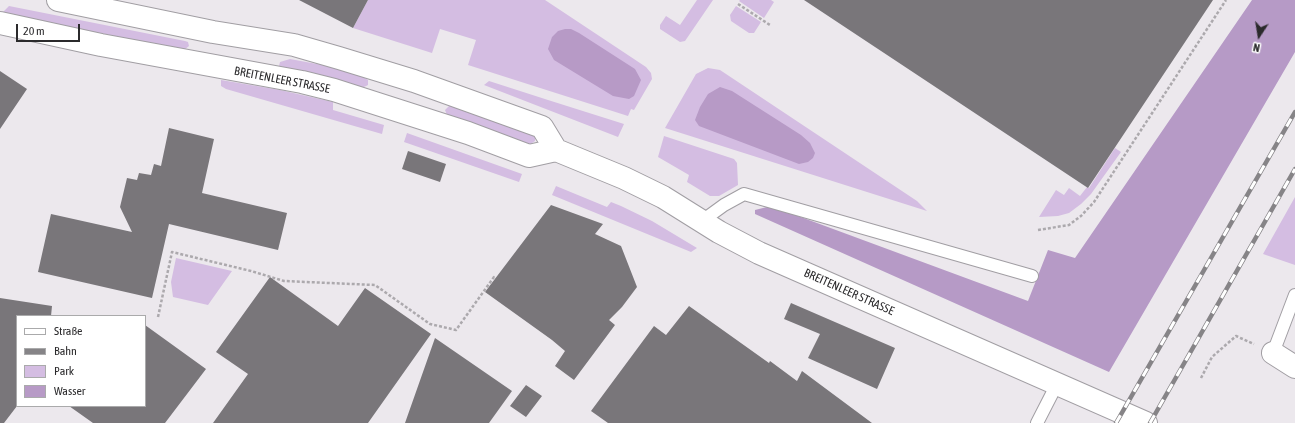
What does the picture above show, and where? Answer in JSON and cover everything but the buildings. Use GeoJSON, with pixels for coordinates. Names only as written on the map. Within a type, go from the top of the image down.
{"type":"FeatureCollection","features":[{"type":"Feature","properties":{"kind":"main road"},"geometry":{"type":"LineString","coordinates":[[58,0],[213,32],[294,45],[339,58],[414,81],[542,126],[556,150]]}},
{"type":"Feature","properties":{"kind":"main road","name":"BREITENLEER STRASSE"},"geometry":{"type":"LineString","coordinates":[[0,23],[101,44],[302,82],[334,90],[460,131],[529,156],[556,150],[630,181],[663,197],[759,253],[1146,423]]}},
{"type":"Feature","properties":{"kind":"main road"},"geometry":{"type":"LineString","coordinates":[[1273,353],[1295,367]]}},
{"type":"Feature","properties":{"kind":"lane"},"geometry":{"type":"LineString","coordinates":[[702,221],[724,205],[744,194],[1032,276]]}},
{"type":"Feature","properties":{"kind":"lane"},"geometry":{"type":"LineString","coordinates":[[1273,353],[1295,295]]}},
{"type":"Feature","properties":{"kind":"lane"},"geometry":{"type":"LineString","coordinates":[[1037,423],[1056,384]]}},
{"type":"Feature","properties":{"kind":"path"},"geometry":{"type":"LineString","coordinates":[[1038,230],[1069,225],[1081,216],[1094,202],[1226,0]]}},
{"type":"Feature","properties":{"kind":"path"},"geometry":{"type":"LineString","coordinates":[[738,4],[770,25]]}},
{"type":"Feature","properties":{"kind":"path"},"geometry":{"type":"LineString","coordinates":[[158,317],[172,252],[251,271],[284,281],[375,285],[430,324],[456,330],[494,277],[496,278]]}},
{"type":"Feature","properties":{"kind":"path"},"geometry":{"type":"LineString","coordinates":[[1201,378],[1212,357],[1236,336],[1273,353]]}},
{"type":"Feature","properties":{"kind":"green space"},"geometry":{"type":"Polygon","coordinates":[[[368,0],[545,0],[646,67],[651,73],[652,79],[634,110],[631,109],[628,116],[468,65],[476,40],[440,29],[432,53],[353,28],[368,0]]]}},
{"type":"Feature","properties":{"kind":"green space"},"geometry":{"type":"Polygon","coordinates":[[[697,0],[713,0],[685,41],[680,42],[660,29],[660,25],[666,16],[680,25],[697,0]]]}},
{"type":"Feature","properties":{"kind":"green space"},"geometry":{"type":"Polygon","coordinates":[[[771,0],[774,2],[764,18],[739,1],[771,0]]]}},
{"type":"Feature","properties":{"kind":"green space"},"geometry":{"type":"Polygon","coordinates":[[[9,6],[185,41],[188,42],[189,46],[184,50],[2,13],[9,6]]]}},
{"type":"Feature","properties":{"kind":"green space"},"geometry":{"type":"Polygon","coordinates":[[[736,6],[761,22],[754,33],[749,33],[731,21],[730,15],[736,6]]]}},
{"type":"Feature","properties":{"kind":"green space"},"geometry":{"type":"Polygon","coordinates":[[[290,59],[333,67],[363,77],[368,80],[368,85],[362,88],[325,76],[279,66],[280,62],[290,59]]]}},
{"type":"Feature","properties":{"kind":"green space"},"geometry":{"type":"Polygon","coordinates":[[[708,68],[720,70],[917,201],[927,211],[665,128],[696,74],[708,68]]]}},
{"type":"Feature","properties":{"kind":"green space"},"geometry":{"type":"Polygon","coordinates":[[[221,80],[280,90],[333,102],[333,110],[384,125],[382,134],[226,89],[221,86],[221,80]]]}},
{"type":"Feature","properties":{"kind":"green space"},"geometry":{"type":"Polygon","coordinates":[[[489,81],[624,124],[618,137],[484,85],[489,81]]]}},
{"type":"Feature","properties":{"kind":"green space"},"geometry":{"type":"Polygon","coordinates":[[[450,105],[532,134],[535,137],[535,141],[529,145],[447,115],[445,110],[450,105]]]}},
{"type":"Feature","properties":{"kind":"green space"},"geometry":{"type":"Polygon","coordinates":[[[407,133],[522,174],[519,182],[404,142],[407,133]]]}},
{"type":"Feature","properties":{"kind":"green space"},"geometry":{"type":"Polygon","coordinates":[[[664,136],[734,159],[737,163],[738,185],[719,196],[710,196],[687,182],[689,175],[658,157],[664,136]]]}},
{"type":"Feature","properties":{"kind":"green space"},"geometry":{"type":"Polygon","coordinates":[[[1115,148],[1121,152],[1091,194],[1081,204],[1069,213],[1058,216],[1039,217],[1056,190],[1064,195],[1069,188],[1080,196],[1087,187],[1089,188],[1115,148]]]}},
{"type":"Feature","properties":{"kind":"green space"},"geometry":{"type":"Polygon","coordinates":[[[556,186],[607,207],[611,202],[621,206],[652,221],[697,248],[691,252],[552,195],[556,186]]]}},
{"type":"Feature","properties":{"kind":"green space"},"geometry":{"type":"Polygon","coordinates":[[[1295,197],[1295,265],[1263,254],[1295,197]]]}},
{"type":"Feature","properties":{"kind":"green space"},"geometry":{"type":"Polygon","coordinates":[[[176,258],[232,271],[208,305],[173,297],[171,282],[176,258]]]}},
{"type":"Feature","properties":{"kind":"shaded area"},"geometry":{"type":"Polygon","coordinates":[[[1252,0],[1295,0],[1295,52],[1109,372],[755,214],[755,210],[771,206],[1028,301],[1048,250],[1075,258],[1252,0]]]}},
{"type":"Feature","properties":{"kind":"water"},"geometry":{"type":"Polygon","coordinates":[[[571,29],[579,33],[635,69],[641,80],[634,96],[629,99],[613,96],[554,60],[548,49],[552,37],[558,31],[571,29]]]}},
{"type":"Feature","properties":{"kind":"water"},"geometry":{"type":"Polygon","coordinates":[[[720,87],[732,91],[801,135],[810,143],[815,153],[813,158],[808,162],[799,164],[699,126],[695,120],[700,107],[708,94],[720,87]]]}},
{"type":"Feature","properties":{"kind":"railway"},"geometry":{"type":"LineString","coordinates":[[1116,423],[1295,112]]}},
{"type":"Feature","properties":{"kind":"railway"},"geometry":{"type":"LineString","coordinates":[[1150,423],[1295,169]]}}]}
